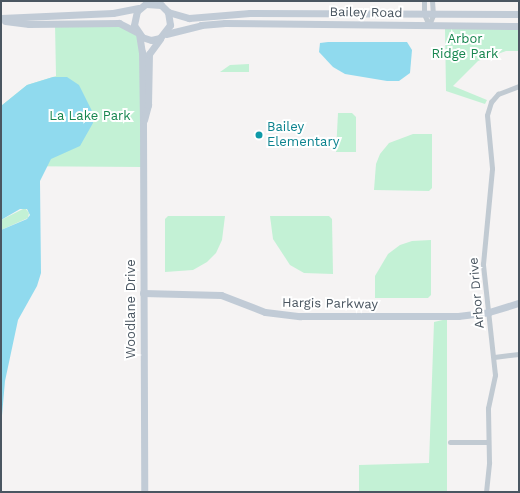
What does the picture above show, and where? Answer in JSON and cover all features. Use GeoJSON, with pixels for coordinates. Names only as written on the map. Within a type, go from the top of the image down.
{"type":"FeatureCollection","features":[{"type":"Feature","properties":{"kind":"main road"},"geometry":{"type":"LineString","coordinates":[[156,3],[166,7],[170,26],[165,34],[151,40],[125,24],[29,24],[1,19],[105,13],[156,3]]}},
{"type":"Feature","properties":{"kind":"main road"},"geometry":{"type":"LineString","coordinates":[[138,33],[134,18],[145,4]]}},
{"type":"Feature","properties":{"kind":"main road","name":"Bailey Road"},"geometry":{"type":"LineString","coordinates":[[166,7],[189,18],[250,13],[432,15],[519,14]]}},
{"type":"Feature","properties":{"kind":"main road","name":"Bailey Road"},"geometry":{"type":"LineString","coordinates":[[165,34],[201,25],[225,23],[519,26]]}},
{"type":"Feature","properties":{"kind":"main road","name":"Woodlane Drive"},"geometry":{"type":"LineString","coordinates":[[138,33],[142,52],[141,105],[143,126],[144,492]]}},
{"type":"Feature","properties":{"kind":"main road","name":"Woodlane Drive"},"geometry":{"type":"LineString","coordinates":[[143,126],[148,106],[149,54],[165,34]]}},
{"type":"Feature","properties":{"kind":"main road","name":"Hargis Parkway"},"geometry":{"type":"LineString","coordinates":[[143,293],[221,295],[265,312],[286,316],[447,317],[488,312],[519,303]]}},
{"type":"Feature","properties":{"kind":"street"},"geometry":{"type":"LineString","coordinates":[[424,1],[424,14],[429,25]]}},
{"type":"Feature","properties":{"kind":"street"},"geometry":{"type":"LineString","coordinates":[[429,25],[432,15],[432,1]]}},
{"type":"Feature","properties":{"kind":"street","name":"Arbor Drive"},"geometry":{"type":"LineString","coordinates":[[486,492],[488,408],[494,386],[494,357],[488,312],[483,252],[492,168],[486,115],[491,102],[498,94],[519,86]]}},
{"type":"Feature","properties":{"kind":"street"},"geometry":{"type":"LineString","coordinates":[[494,357],[519,354]]}},
{"type":"Feature","properties":{"kind":"street"},"geometry":{"type":"LineString","coordinates":[[450,442],[488,442]]}},
{"type":"Feature","properties":{"kind":"green space","name":"La Lake Park"},"geometry":{"type":"Polygon","coordinates":[[[115,23],[139,34],[143,167],[1,166],[1,106],[27,85],[56,76],[55,24],[115,23]]]}},
{"type":"Feature","properties":{"kind":"green space","name":"Arbor Ridge Park"},"geometry":{"type":"Polygon","coordinates":[[[445,29],[519,29],[519,51],[506,51],[478,61],[453,86],[487,100],[485,104],[446,91],[445,29]]]}},
{"type":"Feature","properties":{"kind":"green space"},"geometry":{"type":"Polygon","coordinates":[[[249,64],[249,72],[220,72],[230,65],[249,64]]]}},
{"type":"Feature","properties":{"kind":"green space"},"geometry":{"type":"Polygon","coordinates":[[[338,113],[352,113],[356,117],[356,152],[336,152],[338,113]]]}},
{"type":"Feature","properties":{"kind":"green space"},"geometry":{"type":"Polygon","coordinates":[[[413,134],[432,134],[432,188],[429,191],[374,190],[376,164],[380,154],[389,143],[413,134]]]}},
{"type":"Feature","properties":{"kind":"green space"},"geometry":{"type":"Polygon","coordinates":[[[25,208],[29,213],[28,218],[1,230],[1,220],[25,208]]]}},
{"type":"Feature","properties":{"kind":"green space"},"geometry":{"type":"Polygon","coordinates":[[[168,216],[225,216],[222,240],[216,253],[207,262],[193,270],[165,272],[165,219],[168,216]]]}},
{"type":"Feature","properties":{"kind":"green space"},"geometry":{"type":"Polygon","coordinates":[[[270,216],[329,216],[332,219],[333,274],[304,273],[290,265],[273,239],[270,216]]]}},
{"type":"Feature","properties":{"kind":"green space"},"geometry":{"type":"Polygon","coordinates":[[[431,240],[431,295],[428,298],[375,298],[375,276],[388,254],[400,245],[412,241],[431,240]]]}},
{"type":"Feature","properties":{"kind":"green space"},"geometry":{"type":"Polygon","coordinates":[[[447,319],[447,492],[359,492],[359,465],[429,463],[434,322],[447,319]]]}},
{"type":"Feature","properties":{"kind":"water"},"geometry":{"type":"Polygon","coordinates":[[[407,42],[412,50],[410,73],[399,81],[387,81],[345,74],[333,67],[319,52],[320,43],[407,42]]]}},
{"type":"Feature","properties":{"kind":"water"},"geometry":{"type":"Polygon","coordinates":[[[53,77],[67,77],[79,85],[92,111],[93,123],[80,146],[51,159],[40,181],[41,273],[37,286],[18,320],[5,381],[1,427],[1,230],[27,219],[30,215],[27,209],[20,209],[1,220],[1,106],[27,85],[53,77]]]}},
{"type":"Feature","properties":{"kind":"place","name":"Bailey Elementary"},"geometry":{"type":"Point","coordinates":[259,135]}}]}
